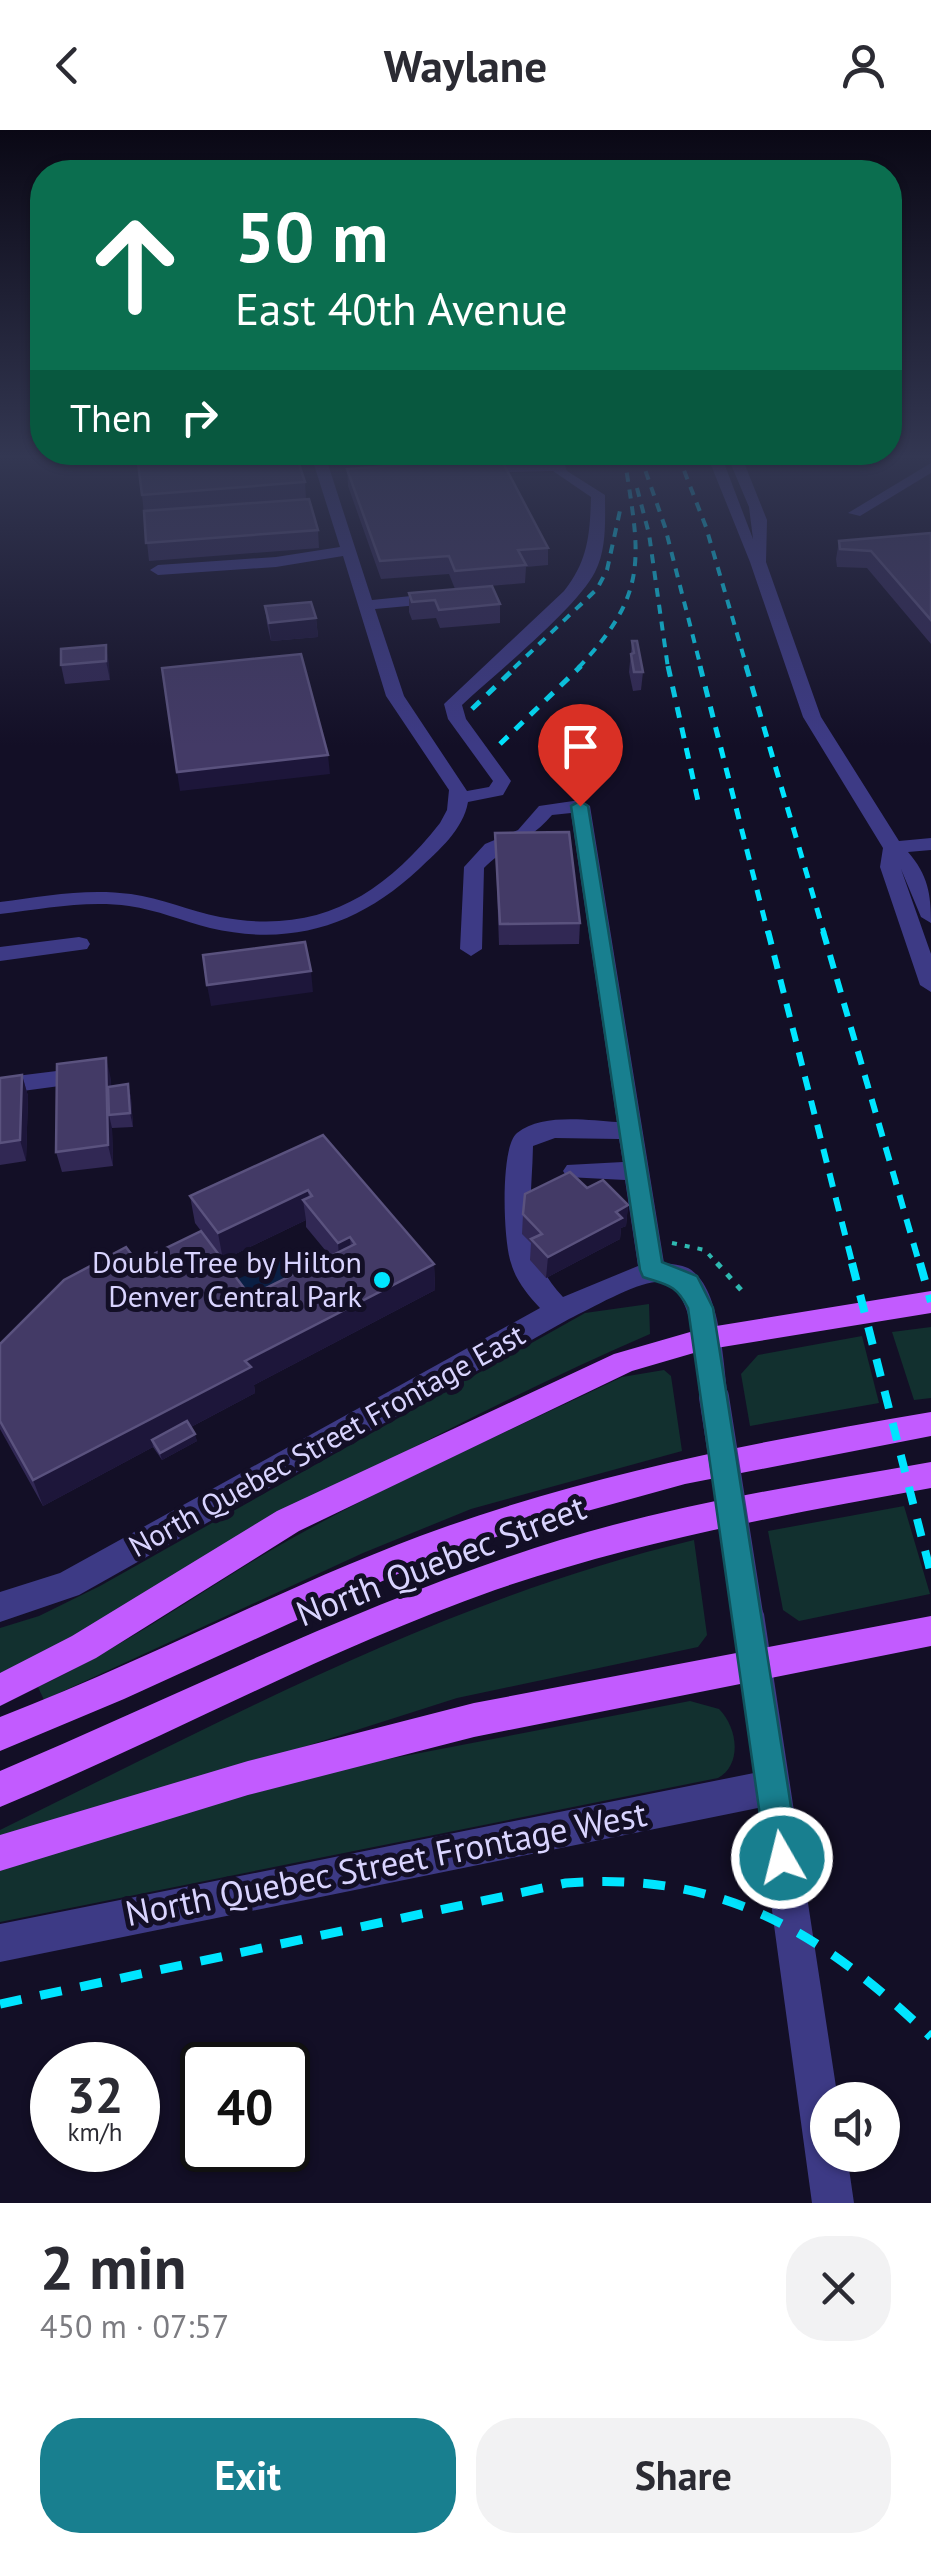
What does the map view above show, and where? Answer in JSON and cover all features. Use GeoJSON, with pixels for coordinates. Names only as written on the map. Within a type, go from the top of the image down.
{"type":"FeatureCollection","features":[{"type":"Feature","properties":{"kind":"main road"},"geometry":{"type":"LineString","coordinates":[[0,1690],[84,1647],[248,1544],[354,1488],[607,1369],[704,1339],[931,1302]]}},
{"type":"Feature","properties":{"kind":"main road","name":"North Quebec Street"},"geometry":{"type":"LineString","coordinates":[[0,1734],[405,1556],[509,1518],[682,1470],[931,1424]]}},
{"type":"Feature","properties":{"kind":"main road","name":"North Quebec Street"},"geometry":{"type":"LineString","coordinates":[[0,1789],[332,1641],[557,1555],[657,1527],[931,1475]]}},
{"type":"Feature","properties":{"kind":"main road"},"geometry":{"type":"LineString","coordinates":[[0,1853],[217,1787],[444,1728],[931,1631]]}},
{"type":"Feature","properties":{"kind":"street"},"geometry":{"type":"LineString","coordinates":[[158,570],[276,562],[338,552]]}},
{"type":"Feature","properties":{"kind":"street"},"geometry":{"type":"LineString","coordinates":[[0,954],[55,924],[128,900],[258,929],[328,920],[364,906],[386,890],[448,828],[459,798],[447,771],[400,706],[349,552]]}},
{"type":"Feature","properties":{"kind":"street"},"geometry":{"type":"LineString","coordinates":[[459,798],[496,791],[502,781],[457,719],[453,704],[467,686],[570,594],[588,571],[593,552]]}},
{"type":"Feature","properties":{"kind":"street"},"geometry":{"type":"LineString","coordinates":[[751,552],[808,708],[893,848],[912,869],[931,916]]}},
{"type":"Feature","properties":{"kind":"street"},"geometry":{"type":"LineString","coordinates":[[758,562],[761,552]]}},
{"type":"Feature","properties":{"kind":"street"},"geometry":{"type":"LineString","coordinates":[[366,605],[456,597]]}},
{"type":"Feature","properties":{"kind":"street"},"geometry":{"type":"LineString","coordinates":[[470,949],[474,867],[492,848],[524,834],[546,810],[580,806],[650,1258],[688,1282],[700,1308],[833,2203]]}},
{"type":"Feature","properties":{"kind":"street"},"geometry":{"type":"LineString","coordinates":[[893,848],[931,844]]}},
{"type":"Feature","properties":{"kind":"street"},"geometry":{"type":"LineString","coordinates":[[893,848],[890,867],[931,985]]}},
{"type":"Feature","properties":{"kind":"street"},"geometry":{"type":"LineString","coordinates":[[0,908],[55,924],[79,944]]}},
{"type":"Feature","properties":{"kind":"street"},"geometry":{"type":"LineString","coordinates":[[0,1086],[88,1075]]}},
{"type":"Feature","properties":{"kind":"street"},"geometry":{"type":"LineString","coordinates":[[559,1311],[524,1264],[520,1237],[521,1144],[528,1134],[546,1130],[630,1131]]}},
{"type":"Feature","properties":{"kind":"street"},"geometry":{"type":"LineString","coordinates":[[576,1171],[636,1171]]}},
{"type":"Feature","properties":{"kind":"street","name":"North Quebec Street Frontage East"},"geometry":{"type":"LineString","coordinates":[[0,1607],[68,1586],[650,1258]]}},
{"type":"Feature","properties":{"kind":"street","name":"North Quebec Street Frontage West"},"geometry":{"type":"LineString","coordinates":[[0,1942],[740,1792],[773,1789]]}},
{"type":"Feature","properties":{"kind":"path"},"geometry":{"type":"LineString","coordinates":[[650,1258],[674,1243],[704,1250],[743,1292]]}},
{"type":"Feature","properties":{"kind":"green space"},"geometry":{"type":"Polygon","coordinates":[[[649,1304],[650,1334],[401,1454],[239,1543],[0,1683],[0,1628],[39,1616],[100,1586],[585,1313],[649,1304]]]}},
{"type":"Feature","properties":{"kind":"green space"},"geometry":{"type":"Polygon","coordinates":[[[931,1327],[931,1398],[914,1400],[892,1332],[931,1327]]]}},
{"type":"Feature","properties":{"kind":"green space"},"geometry":{"type":"Polygon","coordinates":[[[862,1336],[879,1403],[750,1426],[741,1374],[758,1355],[862,1336]]]}},
{"type":"Feature","properties":{"kind":"green space"},"geometry":{"type":"Polygon","coordinates":[[[664,1370],[671,1376],[682,1451],[471,1509],[363,1553],[44,1700],[38,1687],[127,1640],[311,1528],[622,1377],[664,1370]]]}},
{"type":"Feature","properties":{"kind":"green space"},"geometry":{"type":"Polygon","coordinates":[[[904,1506],[930,1594],[799,1621],[783,1610],[768,1531],[904,1506]]]}},
{"type":"Feature","properties":{"kind":"green space"},"geometry":{"type":"Polygon","coordinates":[[[694,1540],[707,1635],[698,1647],[457,1698],[15,1839],[0,1838],[0,1830],[169,1746],[425,1628],[603,1565],[694,1540]]]}},
{"type":"Feature","properties":{"kind":"green space"},"geometry":{"type":"Polygon","coordinates":[[[690,1701],[719,1709],[730,1725],[734,1755],[726,1772],[718,1778],[0,1922],[0,1865],[347,1767],[690,1701]]]}},
{"type":"Feature","properties":{"kind":"water"},"geometry":{"type":"Polygon","coordinates":[[[284,1257],[298,1275],[251,1298],[238,1279],[284,1257]]]}},
{"type":"Feature","properties":{"kind":"building"},"geometry":{"type":"Polygon","coordinates":[[[377,552],[519,552],[526,565],[455,571],[449,556],[380,561],[377,552]]]}},
{"type":"Feature","properties":{"kind":"building"},"geometry":{"type":"Polygon","coordinates":[[[872,552],[931,552],[931,620],[872,552]]]}},
{"type":"Feature","properties":{"kind":"building"},"geometry":{"type":"Polygon","coordinates":[[[492,586],[500,604],[439,610],[435,600],[412,602],[409,593],[492,586]]]}},
{"type":"Feature","properties":{"kind":"building"},"geometry":{"type":"Polygon","coordinates":[[[311,602],[316,618],[269,623],[265,606],[311,602]]]}},
{"type":"Feature","properties":{"kind":"building"},"geometry":{"type":"Polygon","coordinates":[[[632,641],[637,641],[643,672],[634,672],[632,641]]]}},
{"type":"Feature","properties":{"kind":"building"},"geometry":{"type":"Polygon","coordinates":[[[106,645],[106,661],[61,665],[61,649],[106,645]]]}},
{"type":"Feature","properties":{"kind":"building"},"geometry":{"type":"Polygon","coordinates":[[[301,654],[328,755],[177,772],[162,668],[301,654]]]}},
{"type":"Feature","properties":{"kind":"building"},"geometry":{"type":"Polygon","coordinates":[[[569,832],[580,923],[500,924],[495,833],[569,832]]]}},
{"type":"Feature","properties":{"kind":"building"},"geometry":{"type":"Polygon","coordinates":[[[305,942],[311,971],[207,985],[203,955],[305,942]]]}},
{"type":"Feature","properties":{"kind":"building"},"geometry":{"type":"Polygon","coordinates":[[[106,1058],[108,1145],[56,1152],[57,1064],[106,1058]]]}},
{"type":"Feature","properties":{"kind":"building"},"geometry":{"type":"Polygon","coordinates":[[[22,1075],[20,1140],[0,1143],[0,1078],[22,1075]]]}},
{"type":"Feature","properties":{"kind":"building"},"geometry":{"type":"Polygon","coordinates":[[[128,1084],[130,1113],[109,1115],[108,1087],[128,1084]]]}},
{"type":"Feature","properties":{"kind":"building"},"geometry":{"type":"Polygon","coordinates":[[[323,1135],[434,1264],[245,1361],[251,1367],[33,1480],[0,1421],[0,1344],[64,1280],[126,1247],[137,1262],[201,1231],[250,1296],[355,1244],[350,1237],[338,1243],[303,1200],[312,1196],[308,1190],[218,1233],[190,1196],[323,1135]]]}},
{"type":"Feature","properties":{"kind":"building"},"geometry":{"type":"Polygon","coordinates":[[[570,1172],[587,1188],[603,1180],[628,1205],[616,1212],[622,1218],[548,1257],[531,1239],[542,1234],[523,1214],[525,1194],[570,1172]]]}},
{"type":"Feature","properties":{"kind":"building"},"geometry":{"type":"Polygon","coordinates":[[[187,1421],[195,1434],[160,1453],[152,1440],[187,1421]]]}},
{"type":"Feature","properties":{"kind":"railway"},"geometry":{"type":"LineString","coordinates":[[514,668],[597,589],[611,552]]}},
{"type":"Feature","properties":{"kind":"railway"},"geometry":{"type":"LineString","coordinates":[[578,668],[619,616],[629,593],[636,552]]}},
{"type":"Feature","properties":{"kind":"railway"},"geometry":{"type":"LineString","coordinates":[[652,552],[668,668]]}},
{"type":"Feature","properties":{"kind":"railway"},"geometry":{"type":"LineString","coordinates":[[671,552],[701,668]]}},
{"type":"Feature","properties":{"kind":"railway"},"geometry":{"type":"LineString","coordinates":[[713,552],[747,668]]}},
{"type":"Feature","properties":{"kind":"railway"},"geometry":{"type":"LineString","coordinates":[[472,709],[517,666]]}},
{"type":"Feature","properties":{"kind":"railway"},"geometry":{"type":"LineString","coordinates":[[500,744],[581,666]]}},
{"type":"Feature","properties":{"kind":"railway"},"geometry":{"type":"LineString","coordinates":[[668,666],[698,801]]}},
{"type":"Feature","properties":{"kind":"railway"},"geometry":{"type":"LineString","coordinates":[[700,666],[768,933]]}},
{"type":"Feature","properties":{"kind":"railway"},"geometry":{"type":"LineString","coordinates":[[746,666],[824,933]]}},
{"type":"Feature","properties":{"kind":"railway"},"geometry":{"type":"LineString","coordinates":[[768,931],[853,1266]]}},
{"type":"Feature","properties":{"kind":"railway"},"geometry":{"type":"LineString","coordinates":[[823,931],[920,1266]]}},
{"type":"Feature","properties":{"kind":"railway"},"geometry":{"type":"LineString","coordinates":[[852,1263],[931,1574]]}},
{"type":"Feature","properties":{"kind":"railway"},"geometry":{"type":"LineString","coordinates":[[920,1263],[931,1302]]}},
{"type":"Feature","properties":{"kind":"railway"},"geometry":{"type":"LineString","coordinates":[[0,2004],[566,1883],[622,1882],[674,1887],[766,1916],[850,1967],[931,2037]]}},
{"type":"Feature","properties":{"kind":"place","name":"DoubleTree by Hilton Denver Central Park"},"geometry":{"type":"Point","coordinates":[382,1280]}},
{"type":"Feature","properties":{"kind":"route"},"geometry":{"type":"LineString","coordinates":[[580,806],[652,1270],[668,1271],[688,1282],[700,1308],[782,1858]]}}]}
